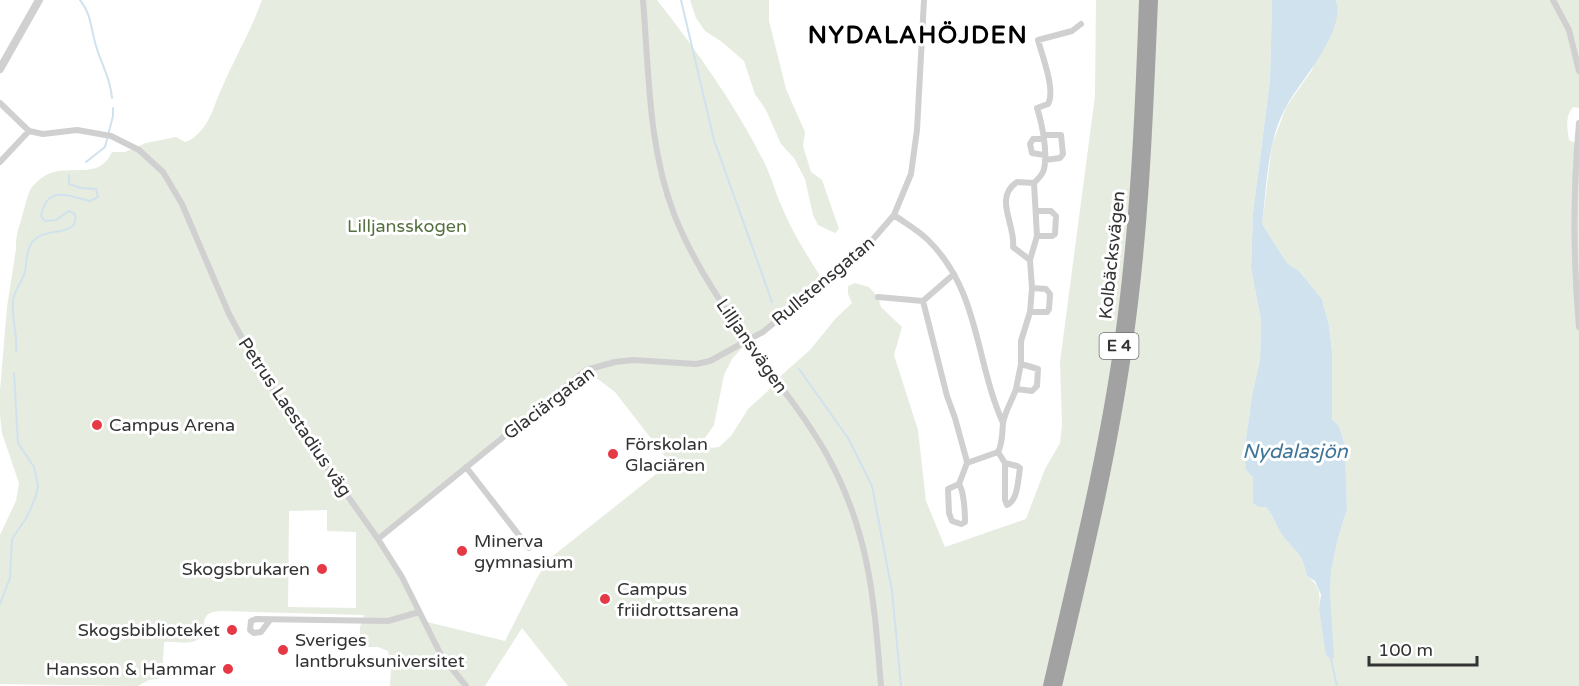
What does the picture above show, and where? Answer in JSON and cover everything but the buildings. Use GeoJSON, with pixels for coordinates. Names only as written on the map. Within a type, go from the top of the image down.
{"type":"FeatureCollection","features":[{"type":"Feature","properties":{"kind":"highway","name":"Kolbäcksvägen"},"geometry":{"type":"LineString","coordinates":[[1048,686],[1093,489],[1120,335],[1135,194],[1144,0]]}},
{"type":"Feature","properties":{"kind":"highway","name":"Kolbäcksvägen"},"geometry":{"type":"LineString","coordinates":[[1057,686],[1101,491],[1127,347],[1140,240],[1154,0]]}},
{"type":"Feature","properties":{"kind":"street"},"geometry":{"type":"LineString","coordinates":[[0,69],[39,0]]}},
{"type":"Feature","properties":{"kind":"street","name":"Lilljansvägen"},"geometry":{"type":"LineString","coordinates":[[643,0],[653,136],[668,195],[698,266],[748,341],[814,432],[852,508],[864,549],[873,595],[881,686]]}},
{"type":"Feature","properties":{"kind":"street","name":"Rullstensgatan"},"geometry":{"type":"LineString","coordinates":[[748,341],[763,332],[868,246],[894,215],[905,191],[914,159],[924,0]]}},
{"type":"Feature","properties":{"kind":"street"},"geometry":{"type":"LineString","coordinates":[[1553,0],[1569,30],[1579,71]]}},
{"type":"Feature","properties":{"kind":"street"},"geometry":{"type":"LineString","coordinates":[[1005,463],[1020,468],[1014,499],[1008,505],[1005,500],[1005,463],[998,453],[1003,423],[1016,389],[1021,364],[1021,341],[1030,312],[1032,288],[1030,260],[1037,236],[1034,183],[1043,172],[1044,158],[1044,137],[1037,108],[1048,104],[1051,92],[1038,40],[1072,31],[1081,24]]}},
{"type":"Feature","properties":{"kind":"street"},"geometry":{"type":"LineString","coordinates":[[0,103],[29,131],[0,162]]}},
{"type":"Feature","properties":{"kind":"street"},"geometry":{"type":"LineString","coordinates":[[1579,123],[1575,190],[1575,268],[1579,327]]}},
{"type":"Feature","properties":{"kind":"street","name":"Petrus Laestadius väg"},"geometry":{"type":"LineString","coordinates":[[29,131],[53,133],[77,130],[101,133],[128,142],[148,156],[163,172],[173,186],[229,314],[261,373],[378,539],[402,577],[441,655],[466,686]]}},
{"type":"Feature","properties":{"kind":"street"},"geometry":{"type":"LineString","coordinates":[[1061,135],[1063,154],[1060,158],[1044,158],[1032,153],[1030,144],[1033,139],[1044,137],[1061,135]]}},
{"type":"Feature","properties":{"kind":"street"},"geometry":{"type":"LineString","coordinates":[[1030,260],[1012,247],[1013,233],[1004,207],[1014,183],[1034,183]]}},
{"type":"Feature","properties":{"kind":"street"},"geometry":{"type":"LineString","coordinates":[[1037,211],[1051,211],[1056,216],[1055,234],[1037,236]]}},
{"type":"Feature","properties":{"kind":"street"},"geometry":{"type":"LineString","coordinates":[[894,215],[927,238],[954,274],[964,292],[995,406],[1003,423]]}},
{"type":"Feature","properties":{"kind":"street"},"geometry":{"type":"LineString","coordinates":[[878,297],[923,301],[954,274]]}},
{"type":"Feature","properties":{"kind":"street"},"geometry":{"type":"LineString","coordinates":[[1030,312],[1045,314],[1049,309],[1049,292],[1046,289],[1032,288]]}},
{"type":"Feature","properties":{"kind":"street"},"geometry":{"type":"LineString","coordinates":[[923,301],[946,396],[955,418],[967,463],[959,484],[948,489],[952,521],[962,524],[965,518],[963,492],[959,484]]}},
{"type":"Feature","properties":{"kind":"street","name":"Glaciärgatan"},"geometry":{"type":"LineString","coordinates":[[378,539],[586,370],[607,363],[633,360],[696,364],[710,361],[748,341]]}},
{"type":"Feature","properties":{"kind":"street"},"geometry":{"type":"LineString","coordinates":[[1016,389],[1032,391],[1037,386],[1038,369],[1021,364]]}},
{"type":"Feature","properties":{"kind":"street"},"geometry":{"type":"LineString","coordinates":[[967,463],[998,453]]}},
{"type":"Feature","properties":{"kind":"street"},"geometry":{"type":"LineString","coordinates":[[466,467],[529,548]]}},
{"type":"Feature","properties":{"kind":"street"},"geometry":{"type":"LineString","coordinates":[[270,620],[388,621],[405,618],[419,612]]}},
{"type":"Feature","properties":{"kind":"green space","name":"Lilljansskogen"},"geometry":{"type":"Polygon","coordinates":[[[262,0],[657,0],[701,58],[741,119],[766,167],[790,225],[824,282],[748,341],[732,359],[724,375],[714,425],[705,438],[711,448],[719,447],[731,436],[748,409],[810,350],[836,318],[852,303],[848,294],[848,286],[855,283],[869,287],[878,297],[881,307],[902,327],[894,355],[918,430],[926,501],[945,547],[1026,519],[1045,469],[1060,443],[1062,425],[1060,362],[1095,96],[1096,0],[1272,0],[1270,80],[1253,213],[1251,268],[1261,320],[1260,360],[1244,453],[1246,470],[1253,478],[1253,503],[1258,507],[1266,507],[1281,533],[1301,557],[1307,576],[1318,590],[1319,608],[1330,595],[1331,573],[1337,542],[1347,509],[1345,445],[1339,426],[1332,419],[1332,351],[1329,325],[1322,299],[1299,271],[1287,263],[1262,224],[1272,145],[1286,107],[1312,70],[1337,3],[1336,0],[1579,0],[1579,108],[1573,107],[1567,122],[1569,140],[1577,144],[1579,123],[1579,686],[568,686],[522,628],[485,686],[390,686],[391,668],[388,651],[378,647],[360,647],[360,627],[364,615],[221,611],[213,612],[205,618],[203,631],[197,640],[185,643],[164,642],[162,678],[149,680],[138,686],[0,684],[0,535],[16,501],[19,483],[2,433],[0,391],[7,307],[16,240],[29,193],[39,180],[48,174],[58,171],[89,170],[106,162],[112,152],[125,152],[146,143],[176,137],[185,142],[197,135],[209,119],[262,0]],[[586,370],[378,538],[423,621],[505,641],[549,559],[670,463],[615,392],[586,370]],[[327,510],[289,511],[288,607],[356,608],[356,532],[327,531],[327,510]]]}},
{"type":"Feature","properties":{"kind":"green space"},"geometry":{"type":"Polygon","coordinates":[[[690,0],[769,0],[769,21],[786,89],[805,132],[803,146],[811,172],[822,180],[839,229],[835,233],[818,225],[813,215],[805,179],[794,158],[781,144],[766,110],[755,94],[744,61],[705,31],[696,18],[690,0]]]}},
{"type":"Feature","properties":{"kind":"water","name":"Nydalasjön"},"geometry":{"type":"Polygon","coordinates":[[[1272,0],[1336,0],[1335,26],[1329,41],[1286,107],[1275,134],[1271,149],[1262,224],[1287,263],[1299,271],[1322,299],[1329,325],[1332,351],[1332,419],[1339,426],[1345,445],[1347,509],[1331,573],[1334,657],[1331,659],[1326,655],[1319,608],[1321,595],[1315,581],[1307,576],[1301,557],[1281,533],[1269,510],[1253,503],[1253,478],[1246,470],[1244,453],[1260,360],[1261,320],[1251,268],[1253,213],[1270,80],[1272,0]]]}},
{"type":"Feature","properties":{"kind":"waterway"},"geometry":{"type":"LineString","coordinates":[[80,0],[89,17],[112,98]]}},
{"type":"Feature","properties":{"kind":"waterway"},"geometry":{"type":"LineString","coordinates":[[681,0],[714,140],[772,302]]}},
{"type":"Feature","properties":{"kind":"waterway"},"geometry":{"type":"LineString","coordinates":[[86,162],[105,147],[113,108]]}},
{"type":"Feature","properties":{"kind":"waterway"},"geometry":{"type":"LineString","coordinates":[[16,352],[13,301],[24,275],[29,247],[36,238],[66,230],[75,222],[75,214],[69,211],[56,220],[45,221],[41,216],[44,206],[54,196],[67,195],[90,201],[98,197],[96,189],[69,184],[69,175]]}},
{"type":"Feature","properties":{"kind":"waterway"},"geometry":{"type":"LineString","coordinates":[[799,369],[848,438],[872,486],[892,591],[901,686]]}},
{"type":"Feature","properties":{"kind":"waterway"},"geometry":{"type":"LineString","coordinates":[[0,604],[10,578],[12,539],[27,517],[38,486],[34,467],[18,443],[14,373]]}},
{"type":"Feature","properties":{"kind":"waterway"},"geometry":{"type":"LineString","coordinates":[[1331,659],[1337,686]]}},
{"type":"Feature","properties":{"kind":"place","name":"Campus Arena"},"geometry":{"type":"Point","coordinates":[97,425]}},
{"type":"Feature","properties":{"kind":"place","name":"Förskolan Glaciären"},"geometry":{"type":"Point","coordinates":[613,454]}},
{"type":"Feature","properties":{"kind":"place","name":"Minerva gymnasium"},"geometry":{"type":"Point","coordinates":[462,551]}},
{"type":"Feature","properties":{"kind":"place","name":"Skogsbrukaren"},"geometry":{"type":"Point","coordinates":[322,569]}},
{"type":"Feature","properties":{"kind":"place","name":"Campus friidrottsarena"},"geometry":{"type":"Point","coordinates":[605,599]}},
{"type":"Feature","properties":{"kind":"place","name":"Skogsbiblioteket"},"geometry":{"type":"Point","coordinates":[232,630]}},
{"type":"Feature","properties":{"kind":"place","name":"Sveriges lantbruksuniversitet"},"geometry":{"type":"Point","coordinates":[283,650]}},
{"type":"Feature","properties":{"kind":"place","name":"Hansson & Hammar"},"geometry":{"type":"Point","coordinates":[228,669]}},
{"type":"Feature","properties":{"kind":"district","name":"NYDALAHÖJDEN"},"geometry":{"type":"Point","coordinates":[918,35]}}]}
